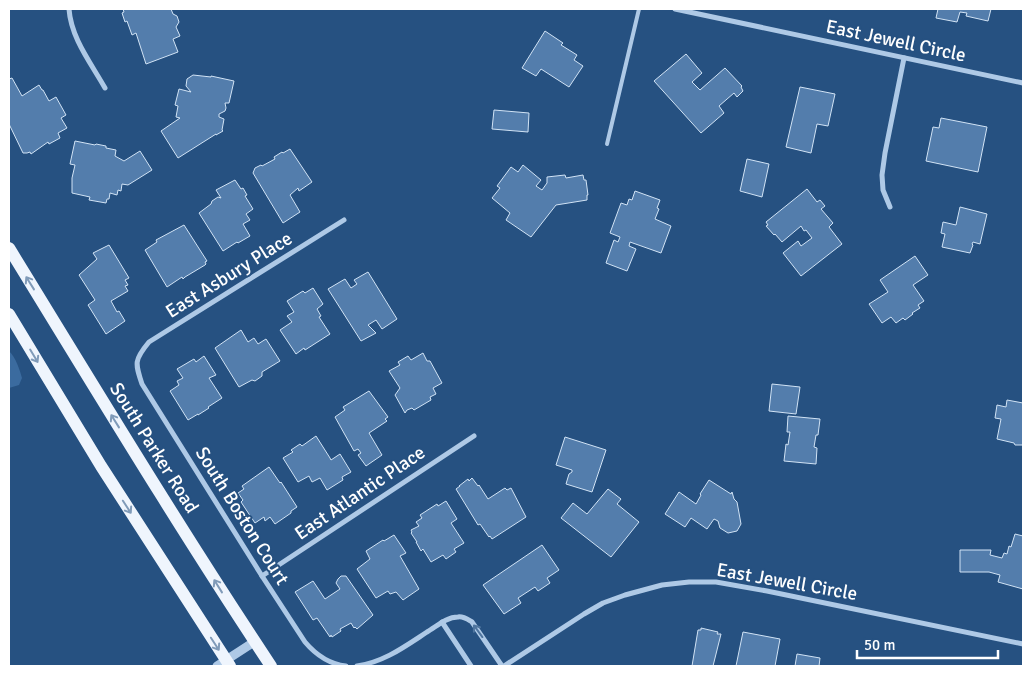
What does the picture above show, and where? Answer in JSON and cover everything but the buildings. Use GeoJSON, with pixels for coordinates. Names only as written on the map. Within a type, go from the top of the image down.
{"type":"FeatureCollection","features":[{"type":"Feature","properties":{"kind":"main road","name":"South Parker Road"},"geometry":{"type":"LineString","coordinates":[[9,248],[136,454],[271,666]]}},
{"type":"Feature","properties":{"kind":"main road"},"geometry":{"type":"LineString","coordinates":[[9,314],[224,664]]}},
{"type":"Feature","properties":{"kind":"street"},"geometry":{"type":"LineString","coordinates":[[69,9],[78,40],[105,88]]}},
{"type":"Feature","properties":{"kind":"street","name":"East Jewell Circle"},"geometry":{"type":"LineString","coordinates":[[675,9],[1023,84]]}},
{"type":"Feature","properties":{"kind":"street"},"geometry":{"type":"LineString","coordinates":[[890,207],[883,190],[882,175],[904,58]]}},
{"type":"Feature","properties":{"kind":"street","name":"East Asbury Place"},"geometry":{"type":"LineString","coordinates":[[136,361],[149,342],[344,220]]}},
{"type":"Feature","properties":{"kind":"street","name":"South Boston Court"},"geometry":{"type":"LineString","coordinates":[[136,361],[137,371],[142,384],[305,642],[311,649],[327,660],[346,666]]}},
{"type":"Feature","properties":{"kind":"street","name":"East Atlantic Place"},"geometry":{"type":"LineString","coordinates":[[262,576],[474,436]]}},
{"type":"Feature","properties":{"kind":"street","name":"East Jewell Circle"},"geometry":{"type":"LineString","coordinates":[[503,666],[603,603],[662,585],[689,582],[723,583],[767,590],[1023,644]]}},
{"type":"Feature","properties":{"kind":"street"},"geometry":{"type":"LineString","coordinates":[[357,666],[390,656],[442,622],[459,616],[468,619],[477,628],[503,666]]}},
{"type":"Feature","properties":{"kind":"street"},"geometry":{"type":"LineString","coordinates":[[442,622],[471,666]]}},
{"type":"Feature","properties":{"kind":"street"},"geometry":{"type":"LineString","coordinates":[[224,664],[254,642]]}},
{"type":"Feature","properties":{"kind":"lane"},"geometry":{"type":"LineString","coordinates":[[607,144],[639,9]]}},
{"type":"Feature","properties":{"kind":"shaded area"},"geometry":{"type":"Polygon","coordinates":[[[9,351],[15,360],[22,378],[19,385],[9,388],[9,351]]]}}]}
